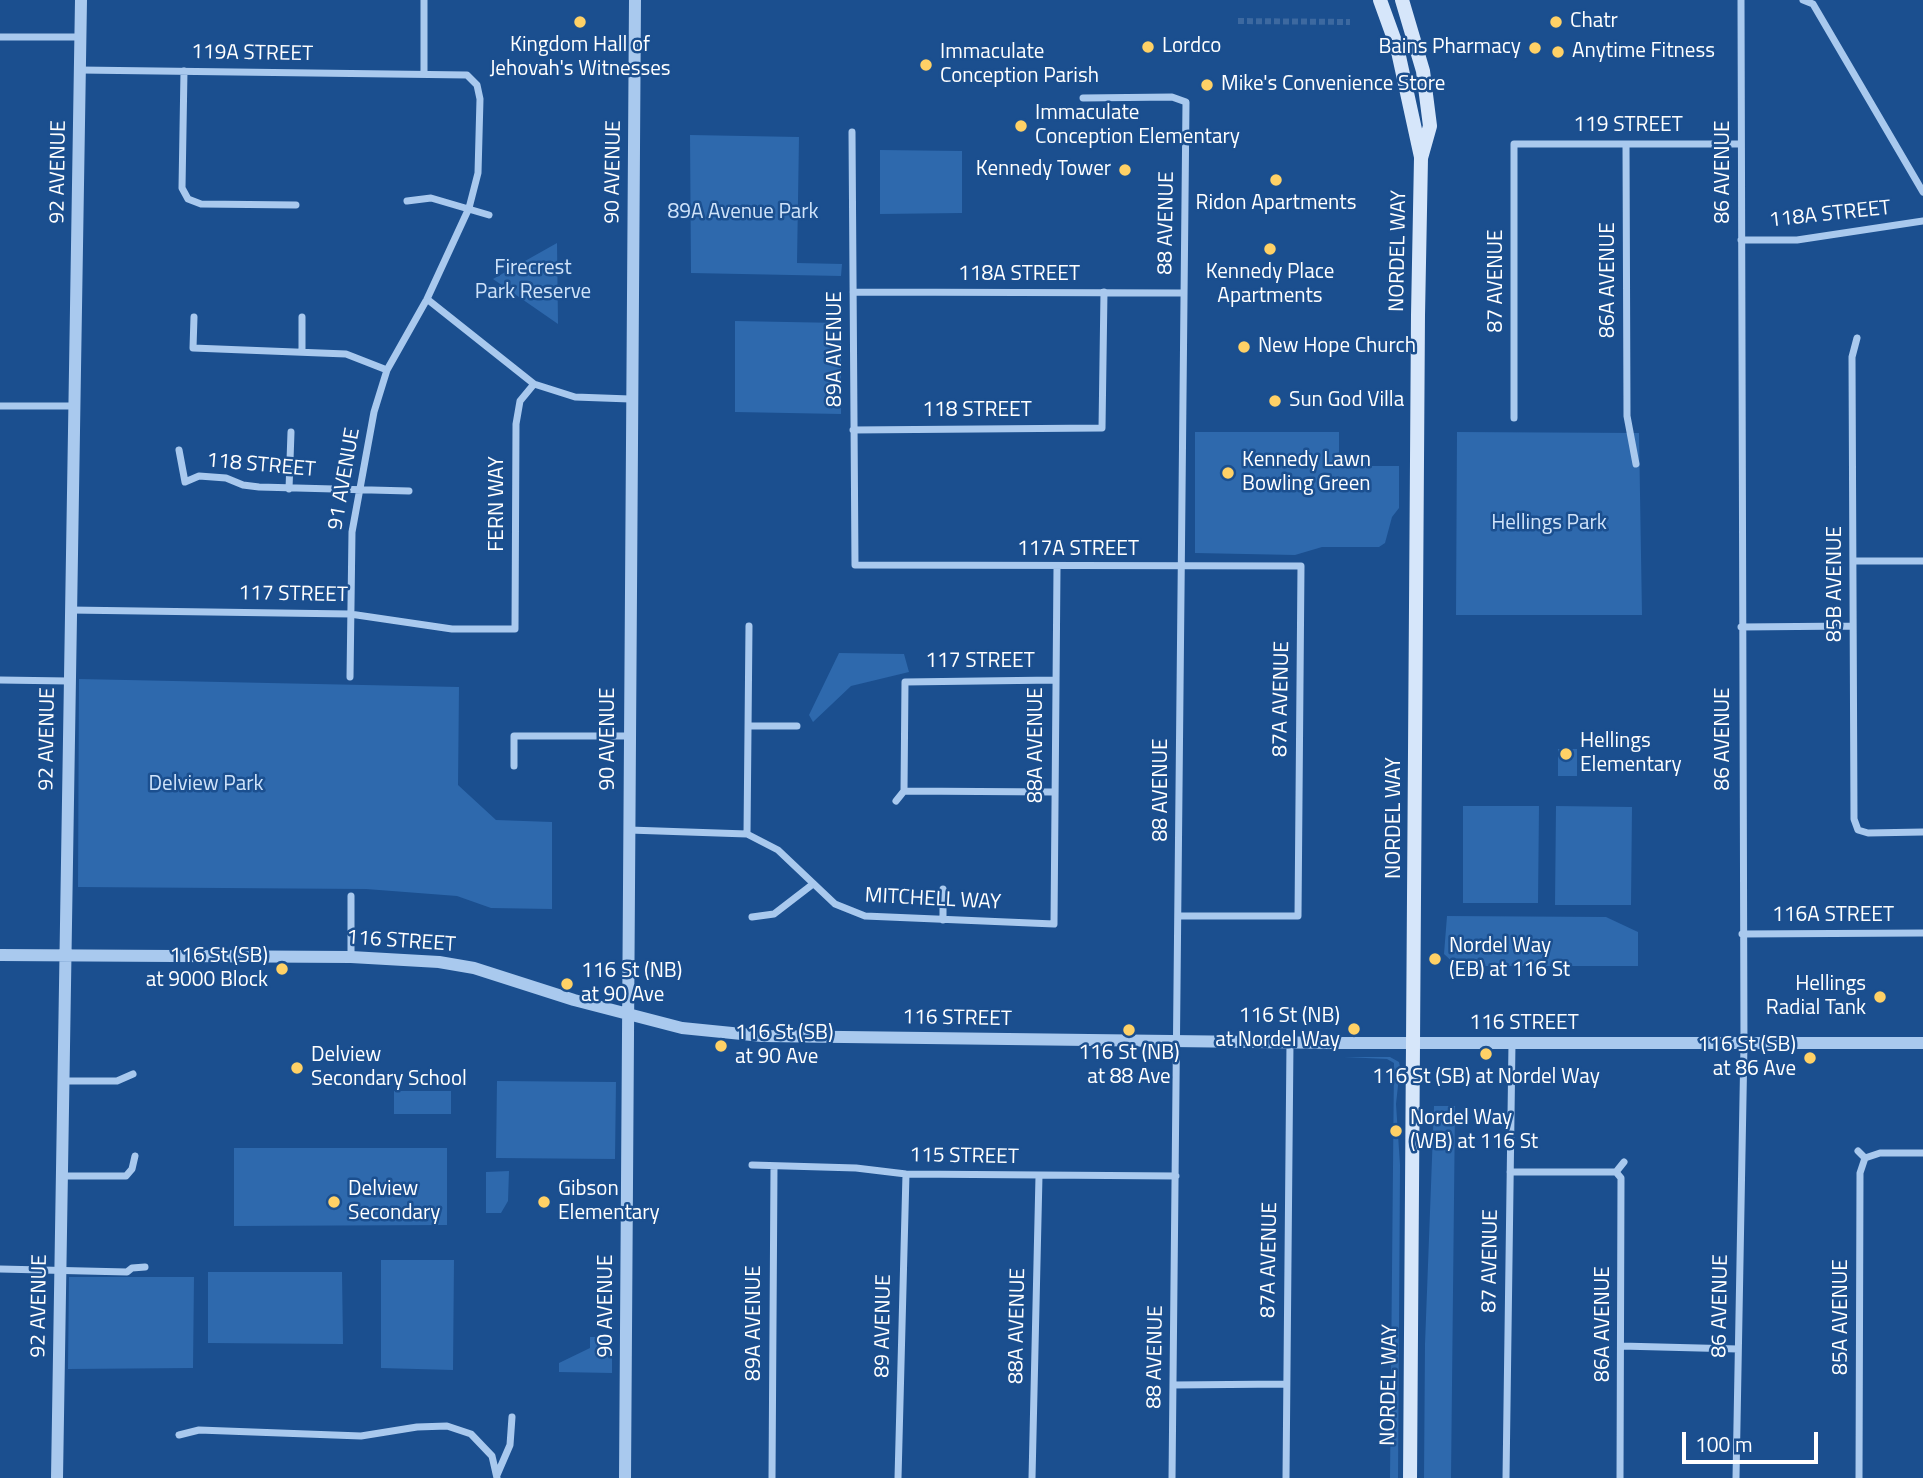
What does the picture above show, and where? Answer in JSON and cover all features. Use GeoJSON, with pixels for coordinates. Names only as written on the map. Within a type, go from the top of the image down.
{"type":"FeatureCollection","features":[{"type":"Feature","properties":{"kind":"main road","name":"NORDEL WAY"},"geometry":{"type":"LineString","coordinates":[[1380,0],[1397,47],[1412,127],[1421,158]]}},
{"type":"Feature","properties":{"kind":"main road","name":"NORDEL WAY"},"geometry":{"type":"LineString","coordinates":[[1402,0],[1417,45],[1430,126],[1421,158],[1410,1478]]}},
{"type":"Feature","properties":{"kind":"street","name":"92 AVENUE"},"geometry":{"type":"LineString","coordinates":[[57,1478],[81,0]]}},
{"type":"Feature","properties":{"kind":"street"},"geometry":{"type":"LineString","coordinates":[[424,0],[424,74]]}},
{"type":"Feature","properties":{"kind":"street","name":"90 AVENUE"},"geometry":{"type":"LineString","coordinates":[[625,1478],[630,399],[635,0]]}},
{"type":"Feature","properties":{"kind":"street","name":"86 AVENUE"},"geometry":{"type":"LineString","coordinates":[[1736,1478],[1744,1044],[1741,0]]}},
{"type":"Feature","properties":{"kind":"street"},"geometry":{"type":"LineString","coordinates":[[1803,0],[1813,4],[1923,192]]}},
{"type":"Feature","properties":{"kind":"street"},"geometry":{"type":"LineString","coordinates":[[0,37],[80,37]]}},
{"type":"Feature","properties":{"kind":"street","name":"119A STREET"},"geometry":{"type":"LineString","coordinates":[[80,70],[467,75]]}},
{"type":"Feature","properties":{"kind":"street"},"geometry":{"type":"LineString","coordinates":[[184,71],[183,188],[187,199],[201,204],[296,205]]}},
{"type":"Feature","properties":{"kind":"street","name":"91 AVENUE"},"geometry":{"type":"LineString","coordinates":[[350,677],[352,531],[374,412],[387,370],[427,299],[469,208],[478,173],[480,99],[477,85],[467,75]]}},
{"type":"Feature","properties":{"kind":"street","name":"88 AVENUE"},"geometry":{"type":"LineString","coordinates":[[1083,98],[1172,97],[1186,102],[1172,1478]]}},
{"type":"Feature","properties":{"kind":"street","name":"89A AVENUE"},"geometry":{"type":"LineString","coordinates":[[852,132],[855,565]]}},
{"type":"Feature","properties":{"kind":"street","name":"119 STREET"},"geometry":{"type":"LineString","coordinates":[[1514,144],[1741,144]]}},
{"type":"Feature","properties":{"kind":"street","name":"87 AVENUE"},"geometry":{"type":"LineString","coordinates":[[1514,144],[1514,418]]}},
{"type":"Feature","properties":{"kind":"street","name":"86A AVENUE"},"geometry":{"type":"LineString","coordinates":[[1626,144],[1627,416],[1636,464]]}},
{"type":"Feature","properties":{"kind":"street"},"geometry":{"type":"LineString","coordinates":[[407,201],[431,198],[489,215]]}},
{"type":"Feature","properties":{"kind":"street","name":"118A STREET"},"geometry":{"type":"LineString","coordinates":[[1741,240],[1797,240],[1923,221]]}},
{"type":"Feature","properties":{"kind":"street","name":"118A STREET"},"geometry":{"type":"LineString","coordinates":[[853,292],[1184,293]]}},
{"type":"Feature","properties":{"kind":"street","name":"118 STREET"},"geometry":{"type":"LineString","coordinates":[[853,430],[1102,428],[1104,292]]}},
{"type":"Feature","properties":{"kind":"street"},"geometry":{"type":"LineString","coordinates":[[427,299],[534,384],[575,397],[630,399]]}},
{"type":"Feature","properties":{"kind":"street"},"geometry":{"type":"LineString","coordinates":[[194,317],[193,348],[346,354],[387,370]]}},
{"type":"Feature","properties":{"kind":"street"},"geometry":{"type":"LineString","coordinates":[[302,317],[302,352]]}},
{"type":"Feature","properties":{"kind":"street","name":"85B AVENUE"},"geometry":{"type":"LineString","coordinates":[[1857,338],[1853,357],[1854,819],[1857,830],[1868,833],[1923,832]]}},
{"type":"Feature","properties":{"kind":"street","name":"FERN WAY"},"geometry":{"type":"LineString","coordinates":[[515,629],[516,424],[520,401],[534,384]]}},
{"type":"Feature","properties":{"kind":"street"},"geometry":{"type":"LineString","coordinates":[[0,406],[73,406]]}},
{"type":"Feature","properties":{"kind":"street"},"geometry":{"type":"LineString","coordinates":[[289,489],[291,432]]}},
{"type":"Feature","properties":{"kind":"street","name":"118 STREET"},"geometry":{"type":"LineString","coordinates":[[179,450],[185,482],[199,476],[226,478],[243,485],[289,489],[409,491]]}},
{"type":"Feature","properties":{"kind":"street"},"geometry":{"type":"LineString","coordinates":[[1853,561],[1923,561]]}},
{"type":"Feature","properties":{"kind":"street","name":"117A STREET"},"geometry":{"type":"LineString","coordinates":[[855,565],[1057,568],[1301,566]]}},
{"type":"Feature","properties":{"kind":"street","name":"87A AVENUE"},"geometry":{"type":"LineString","coordinates":[[1178,916],[1298,916],[1301,566]]}},
{"type":"Feature","properties":{"kind":"street","name":"88A AVENUE"},"geometry":{"type":"LineString","coordinates":[[1054,924],[1057,568]]}},
{"type":"Feature","properties":{"kind":"street","name":"117 STREET"},"geometry":{"type":"LineString","coordinates":[[70,610],[351,614],[452,629],[515,629]]}},
{"type":"Feature","properties":{"kind":"street"},"geometry":{"type":"LineString","coordinates":[[747,834],[749,626]]}},
{"type":"Feature","properties":{"kind":"street"},"geometry":{"type":"LineString","coordinates":[[1741,627],[1853,626]]}},
{"type":"Feature","properties":{"kind":"street"},"geometry":{"type":"LineString","coordinates":[[0,680],[68,681]]}},
{"type":"Feature","properties":{"kind":"street","name":"117 STREET"},"geometry":{"type":"LineString","coordinates":[[904,791],[905,682],[1055,680]]}},
{"type":"Feature","properties":{"kind":"street"},"geometry":{"type":"LineString","coordinates":[[748,726],[797,726]]}},
{"type":"Feature","properties":{"kind":"street"},"geometry":{"type":"LineString","coordinates":[[514,766],[514,736],[629,736]]}},
{"type":"Feature","properties":{"kind":"street"},"geometry":{"type":"LineString","coordinates":[[896,801],[904,791],[1055,792]]}},
{"type":"Feature","properties":{"kind":"street","name":"MITCHELL WAY"},"geometry":{"type":"LineString","coordinates":[[628,830],[747,834],[778,849],[835,904],[855,914],[881,918],[1054,924]]}},
{"type":"Feature","properties":{"kind":"street"},"geometry":{"type":"LineString","coordinates":[[752,917],[774,914],[813,884]]}},
{"type":"Feature","properties":{"kind":"street"},"geometry":{"type":"LineString","coordinates":[[943,889],[943,919]]}},
{"type":"Feature","properties":{"kind":"street"},"geometry":{"type":"LineString","coordinates":[[351,896],[351,957]]}},
{"type":"Feature","properties":{"kind":"street","name":"116A STREET"},"geometry":{"type":"LineString","coordinates":[[1742,934],[1923,933]]}},
{"type":"Feature","properties":{"kind":"street","name":"116 STREET"},"geometry":{"type":"LineString","coordinates":[[0,955],[408,959],[474,968],[628,1015],[682,1028],[762,1036],[1511,1044],[1923,1043]]}},
{"type":"Feature","properties":{"kind":"street","name":"87A AVENUE"},"geometry":{"type":"LineString","coordinates":[[1286,1478],[1290,1042]]}},
{"type":"Feature","properties":{"kind":"street","name":"87 AVENUE"},"geometry":{"type":"LineString","coordinates":[[1506,1478],[1511,1044]]}},
{"type":"Feature","properties":{"kind":"street"},"geometry":{"type":"LineString","coordinates":[[62,1081],[117,1081],[133,1074]]}},
{"type":"Feature","properties":{"kind":"street"},"geometry":{"type":"LineString","coordinates":[[1858,1150],[1865,1158],[1880,1153],[1923,1153]]}},
{"type":"Feature","properties":{"kind":"street"},"geometry":{"type":"LineString","coordinates":[[62,1176],[126,1176],[132,1169],[135,1156]]}},
{"type":"Feature","properties":{"kind":"street","name":"85A AVENUE"},"geometry":{"type":"LineString","coordinates":[[1858,1478],[1860,1173],[1865,1158]]}},
{"type":"Feature","properties":{"kind":"street"},"geometry":{"type":"LineString","coordinates":[[1510,1172],[1616,1172],[1624,1162]]}},
{"type":"Feature","properties":{"kind":"street","name":"115 STREET"},"geometry":{"type":"LineString","coordinates":[[752,1165],[856,1168],[906,1174],[1176,1176]]}},
{"type":"Feature","properties":{"kind":"street","name":"89A AVENUE"},"geometry":{"type":"LineString","coordinates":[[772,1478],[774,1167]]}},
{"type":"Feature","properties":{"kind":"street","name":"86A AVENUE"},"geometry":{"type":"LineString","coordinates":[[1616,1172],[1621,1178],[1620,1478]]}},
{"type":"Feature","properties":{"kind":"street","name":"89 AVENUE"},"geometry":{"type":"LineString","coordinates":[[898,1478],[906,1174]]}},
{"type":"Feature","properties":{"kind":"street","name":"88A AVENUE"},"geometry":{"type":"LineString","coordinates":[[1032,1478],[1039,1176]]}},
{"type":"Feature","properties":{"kind":"street"},"geometry":{"type":"LineString","coordinates":[[0,1269],[127,1272],[132,1268],[145,1267]]}},
{"type":"Feature","properties":{"kind":"street"},"geometry":{"type":"LineString","coordinates":[[1621,1346],[1738,1349]]}},
{"type":"Feature","properties":{"kind":"street"},"geometry":{"type":"LineString","coordinates":[[1173,1385],[1286,1384]]}},
{"type":"Feature","properties":{"kind":"street"},"geometry":{"type":"LineString","coordinates":[[497,1476],[510,1444],[512,1417]]}},
{"type":"Feature","properties":{"kind":"street"},"geometry":{"type":"LineString","coordinates":[[179,1435],[199,1430],[360,1436],[417,1427],[447,1426],[471,1434],[492,1456],[497,1476]]}},
{"type":"Feature","properties":{"kind":"green space","name":"89A Avenue Park"},"geometry":{"type":"Polygon","coordinates":[[[690,135],[799,137],[797,263],[842,264],[841,276],[691,273],[690,135]]]}},
{"type":"Feature","properties":{"kind":"green space"},"geometry":{"type":"Polygon","coordinates":[[[880,150],[962,151],[962,213],[880,214],[880,150]]]}},
{"type":"Feature","properties":{"kind":"green space","name":"Firecrest Park Reserve"},"geometry":{"type":"Polygon","coordinates":[[[557,243],[558,324],[493,279],[557,243]]]}},
{"type":"Feature","properties":{"kind":"green space"},"geometry":{"type":"Polygon","coordinates":[[[735,321],[841,323],[841,414],[735,412],[735,321]]]}},
{"type":"Feature","properties":{"kind":"green space"},"geometry":{"type":"Polygon","coordinates":[[[1195,432],[1339,432],[1339,466],[1399,466],[1399,508],[1392,517],[1385,543],[1379,547],[1322,547],[1295,555],[1195,553],[1195,432]]]}},
{"type":"Feature","properties":{"kind":"green space","name":"Hellings Park"},"geometry":{"type":"Polygon","coordinates":[[[1457,432],[1639,433],[1642,615],[1456,615],[1457,432]]]}},
{"type":"Feature","properties":{"kind":"green space"},"geometry":{"type":"Polygon","coordinates":[[[839,653],[904,654],[909,672],[851,686],[813,722],[809,715],[839,653]]]}},
{"type":"Feature","properties":{"kind":"green space","name":"Delview Park"},"geometry":{"type":"Polygon","coordinates":[[[79,679],[459,687],[458,785],[496,820],[552,822],[552,909],[491,908],[457,896],[366,889],[78,887],[79,679]]]}},
{"type":"Feature","properties":{"kind":"green space"},"geometry":{"type":"Polygon","coordinates":[[[1558,749],[1577,749],[1577,776],[1558,776],[1558,749]]]}},
{"type":"Feature","properties":{"kind":"green space"},"geometry":{"type":"Polygon","coordinates":[[[1463,806],[1539,806],[1538,903],[1463,903],[1463,806]]]}},
{"type":"Feature","properties":{"kind":"green space"},"geometry":{"type":"Polygon","coordinates":[[[1556,806],[1632,807],[1631,905],[1555,905],[1556,806]]]}},
{"type":"Feature","properties":{"kind":"green space"},"geometry":{"type":"Polygon","coordinates":[[[1447,916],[1606,917],[1638,932],[1638,966],[1457,966],[1444,954],[1447,916]]]}},
{"type":"Feature","properties":{"kind":"green space"},"geometry":{"type":"Polygon","coordinates":[[[1344,1057],[1390,1057],[1399,1062],[1400,1067],[1396,1104],[1400,1165],[1398,1478],[1390,1478],[1394,1063],[1387,1059],[1344,1057]]]}},
{"type":"Feature","properties":{"kind":"green space"},"geometry":{"type":"Polygon","coordinates":[[[497,1081],[616,1082],[615,1159],[496,1158],[497,1081]]]}},
{"type":"Feature","properties":{"kind":"green space"},"geometry":{"type":"Polygon","coordinates":[[[394,1091],[451,1091],[451,1114],[394,1114],[394,1091]]]}},
{"type":"Feature","properties":{"kind":"green space"},"geometry":{"type":"Polygon","coordinates":[[[1434,1106],[1455,1106],[1451,1478],[1424,1478],[1425,1344],[1434,1106]]]}},
{"type":"Feature","properties":{"kind":"green space"},"geometry":{"type":"Polygon","coordinates":[[[234,1148],[447,1148],[447,1225],[234,1226],[234,1148]]]}},
{"type":"Feature","properties":{"kind":"green space"},"geometry":{"type":"Polygon","coordinates":[[[509,1171],[508,1201],[501,1213],[486,1213],[486,1172],[509,1171]]]}},
{"type":"Feature","properties":{"kind":"green space"},"geometry":{"type":"Polygon","coordinates":[[[381,1260],[454,1260],[453,1370],[381,1368],[381,1260]]]}},
{"type":"Feature","properties":{"kind":"green space"},"geometry":{"type":"Polygon","coordinates":[[[208,1272],[342,1272],[343,1344],[208,1343],[208,1272]]]}},
{"type":"Feature","properties":{"kind":"green space"},"geometry":{"type":"Polygon","coordinates":[[[69,1277],[194,1277],[193,1368],[68,1369],[69,1277]]]}},
{"type":"Feature","properties":{"kind":"green space"},"geometry":{"type":"Polygon","coordinates":[[[590,1337],[612,1337],[612,1373],[559,1372],[559,1363],[590,1348],[590,1337]]]}},
{"type":"Feature","properties":{"kind":"tunnel"},"geometry":{"type":"LineString","coordinates":[[1238,21],[1350,22]]}},
{"type":"Feature","properties":{"kind":"place","name":"Kingdom Hall of Jehovah's Witnesses"},"geometry":{"type":"Point","coordinates":[580,22]}},
{"type":"Feature","properties":{"kind":"place","name":"Chatr"},"geometry":{"type":"Point","coordinates":[1556,22]}},
{"type":"Feature","properties":{"kind":"place","name":"Lordco"},"geometry":{"type":"Point","coordinates":[1148,47]}},
{"type":"Feature","properties":{"kind":"place","name":"Bains Pharmacy"},"geometry":{"type":"Point","coordinates":[1535,48]}},
{"type":"Feature","properties":{"kind":"place","name":"Anytime Fitness"},"geometry":{"type":"Point","coordinates":[1558,52]}},
{"type":"Feature","properties":{"kind":"place","name":"Immaculate Conception Parish"},"geometry":{"type":"Point","coordinates":[926,65]}},
{"type":"Feature","properties":{"kind":"place","name":"Mike's Convenience Store"},"geometry":{"type":"Point","coordinates":[1207,85]}},
{"type":"Feature","properties":{"kind":"place","name":"Immaculate Conception Elementary"},"geometry":{"type":"Point","coordinates":[1021,126]}},
{"type":"Feature","properties":{"kind":"place","name":"Kennedy Tower"},"geometry":{"type":"Point","coordinates":[1125,170]}},
{"type":"Feature","properties":{"kind":"place","name":"Ridon Apartments"},"geometry":{"type":"Point","coordinates":[1276,180]}},
{"type":"Feature","properties":{"kind":"place","name":"Kennedy Place Apartments"},"geometry":{"type":"Point","coordinates":[1270,249]}},
{"type":"Feature","properties":{"kind":"place","name":"New Hope Church"},"geometry":{"type":"Point","coordinates":[1244,347]}},
{"type":"Feature","properties":{"kind":"place","name":"Sun God Villa"},"geometry":{"type":"Point","coordinates":[1275,401]}},
{"type":"Feature","properties":{"kind":"place","name":"Kennedy Lawn Bowling Green"},"geometry":{"type":"Point","coordinates":[1228,473]}},
{"type":"Feature","properties":{"kind":"place","name":"Hellings Elementary"},"geometry":{"type":"Point","coordinates":[1566,754]}},
{"type":"Feature","properties":{"kind":"place","name":"Nordel Way (EB) at 116 St"},"geometry":{"type":"Point","coordinates":[1435,959]}},
{"type":"Feature","properties":{"kind":"place","name":"116 St (SB) at 9000 Block"},"geometry":{"type":"Point","coordinates":[282,969]}},
{"type":"Feature","properties":{"kind":"place","name":"116 St (NB) at 90 Ave"},"geometry":{"type":"Point","coordinates":[567,984]}},
{"type":"Feature","properties":{"kind":"place","name":"Hellings Radial Tank"},"geometry":{"type":"Point","coordinates":[1880,997]}},
{"type":"Feature","properties":{"kind":"place","name":"116 St (NB) at Nordel Way"},"geometry":{"type":"Point","coordinates":[1354,1029]}},
{"type":"Feature","properties":{"kind":"place","name":"116 St (NB) at 88 Ave"},"geometry":{"type":"Point","coordinates":[1129,1030]}},
{"type":"Feature","properties":{"kind":"place","name":"116 St (SB) at 90 Ave"},"geometry":{"type":"Point","coordinates":[721,1046]}},
{"type":"Feature","properties":{"kind":"place","name":"116 St (SB) at Nordel Way"},"geometry":{"type":"Point","coordinates":[1486,1054]}},
{"type":"Feature","properties":{"kind":"place","name":"116 St (SB) at 86 Ave"},"geometry":{"type":"Point","coordinates":[1810,1058]}},
{"type":"Feature","properties":{"kind":"place","name":"Delview Secondary School"},"geometry":{"type":"Point","coordinates":[297,1068]}},
{"type":"Feature","properties":{"kind":"place","name":"Nordel Way (WB) at 116 St"},"geometry":{"type":"Point","coordinates":[1396,1131]}},
{"type":"Feature","properties":{"kind":"place","name":"Delview Secondary"},"geometry":{"type":"Point","coordinates":[334,1202]}},
{"type":"Feature","properties":{"kind":"place","name":"Gibson Elementary"},"geometry":{"type":"Point","coordinates":[544,1202]}}]}
